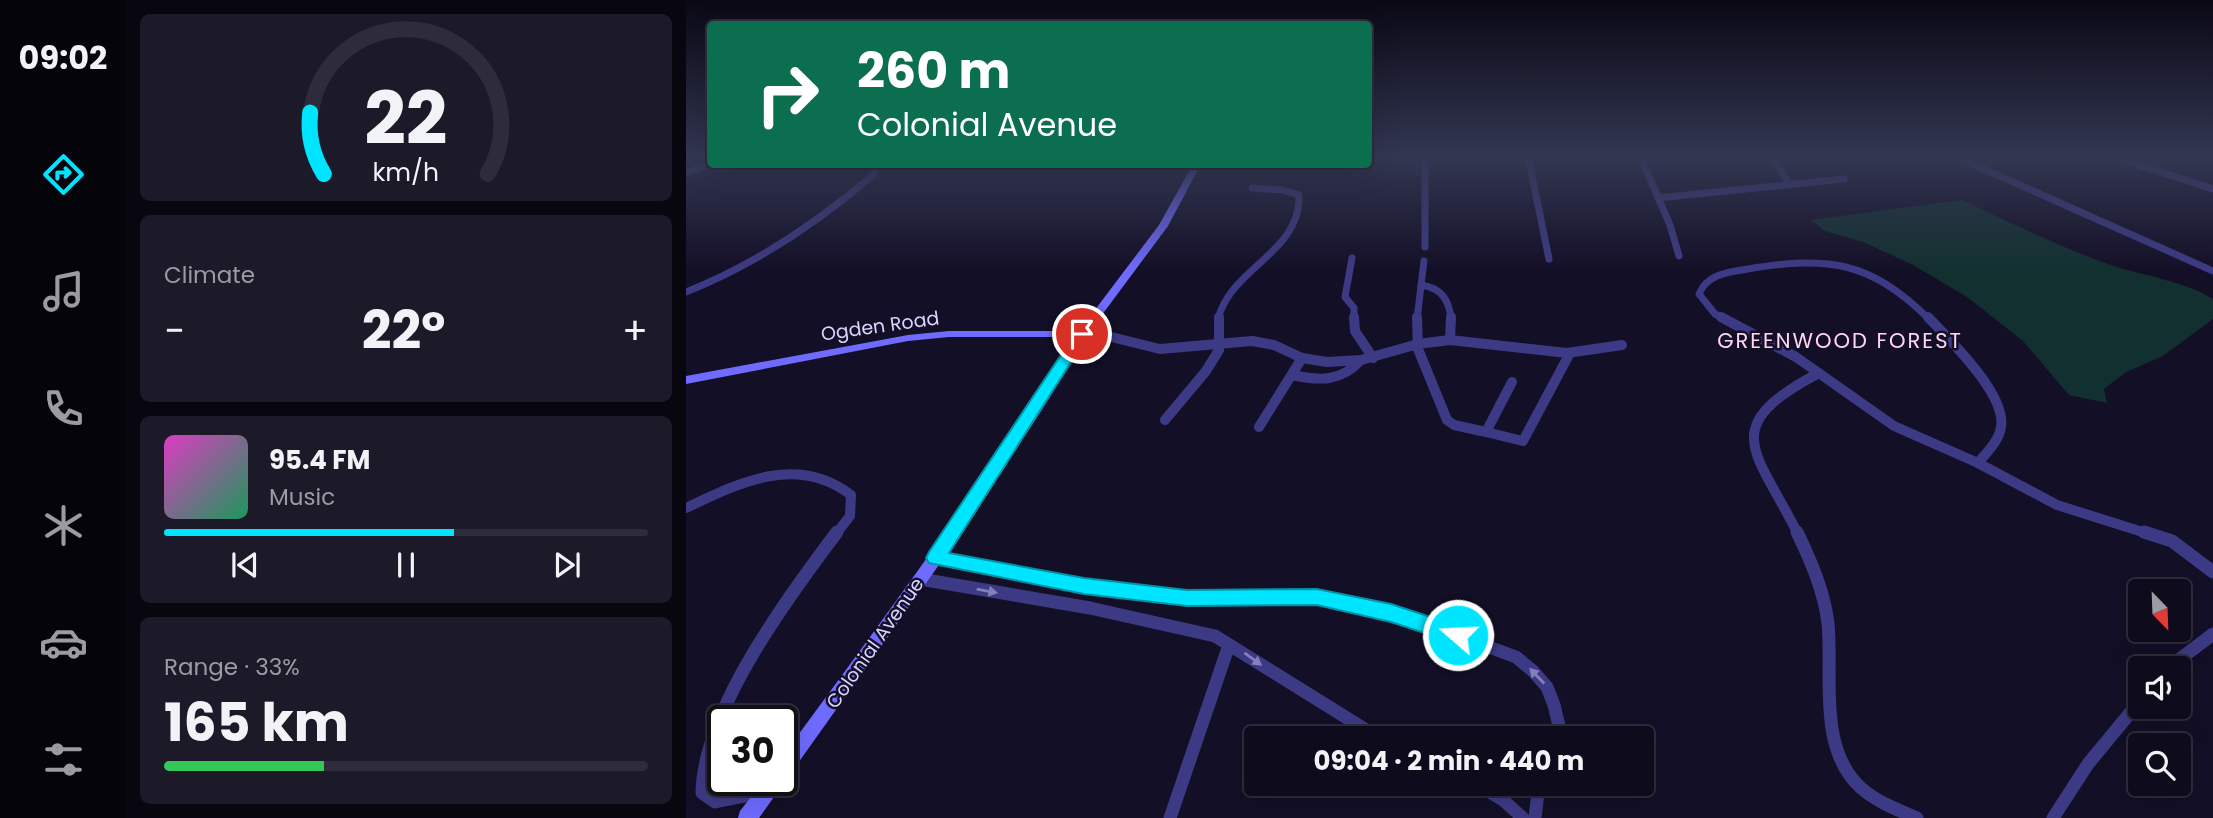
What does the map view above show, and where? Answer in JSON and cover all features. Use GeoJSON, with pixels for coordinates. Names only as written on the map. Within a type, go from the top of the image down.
{"type":"FeatureCollection","features":[{"type":"Feature","properties":{"kind":"main road","name":"Colonial Avenue"},"geometry":{"type":"LineString","coordinates":[[798,750],[936,558],[1082,334],[1163,226],[1181,194]]}},
{"type":"Feature","properties":{"kind":"main road","name":"Ogden Road"},"geometry":{"type":"LineString","coordinates":[[686,380],[908,338],[949,334],[1082,334]]}},
{"type":"Feature","properties":{"kind":"main road"},"geometry":{"type":"LineString","coordinates":[[747,818],[764,796]]}},
{"type":"Feature","properties":{"kind":"street"},"geometry":{"type":"LineString","coordinates":[[686,292],[738,272],[767,256],[848,194]]}},
{"type":"Feature","properties":{"kind":"street"},"geometry":{"type":"LineString","coordinates":[[1165,420],[1212,361],[1221,342],[1218,321],[1225,301],[1243,278],[1284,240],[1299,209],[1300,198],[1297,194]]}},
{"type":"Feature","properties":{"kind":"street"},"geometry":{"type":"LineString","coordinates":[[1424,194],[1424,247]]}},
{"type":"Feature","properties":{"kind":"street"},"geometry":{"type":"LineString","coordinates":[[1536,194],[1549,259]]}},
{"type":"Feature","properties":{"kind":"street"},"geometry":{"type":"LineString","coordinates":[[1656,194],[1679,256]]}},
{"type":"Feature","properties":{"kind":"street"},"geometry":{"type":"LineString","coordinates":[[1658,198],[1697,194]]}},
{"type":"Feature","properties":{"kind":"street"},"geometry":{"type":"LineString","coordinates":[[2041,194],[2213,271]]}},
{"type":"Feature","properties":{"kind":"street"},"geometry":{"type":"LineString","coordinates":[[1352,258],[1345,297],[1353,308],[1355,331],[1373,358]]}},
{"type":"Feature","properties":{"kind":"street"},"geometry":{"type":"LineString","coordinates":[[1424,261],[1417,315],[1418,344],[1447,420],[1454,425],[1523,441],[1570,353]]}},
{"type":"Feature","properties":{"kind":"street"},"geometry":{"type":"LineString","coordinates":[[1978,463],[1996,442],[2003,421],[1987,386],[1930,318],[1877,281],[1838,264],[1816,261],[1779,264],[1717,276],[1707,280],[1700,288],[1702,301],[1715,314],[1796,357],[1894,426],[1978,463],[2057,505],[2172,541],[2213,572]]}},
{"type":"Feature","properties":{"kind":"street"},"geometry":{"type":"LineString","coordinates":[[1421,285],[1439,289],[1448,300],[1450,340]]}},
{"type":"Feature","properties":{"kind":"street"},"geometry":{"type":"LineString","coordinates":[[1082,334],[1103,335],[1160,349],[1221,342],[1265,343],[1302,358],[1327,362],[1373,358],[1418,344],[1450,340],[1570,353],[1622,345]]}},
{"type":"Feature","properties":{"kind":"street"},"geometry":{"type":"LineString","coordinates":[[1259,427],[1302,358]]}},
{"type":"Feature","properties":{"kind":"street"},"geometry":{"type":"LineString","coordinates":[[1292,375],[1319,381],[1335,379],[1346,375],[1361,360]]}},
{"type":"Feature","properties":{"kind":"street"},"geometry":{"type":"LineString","coordinates":[[1819,373],[1780,396],[1759,414],[1755,422],[1754,441],[1800,538],[1823,597],[1831,649],[1833,733],[1838,753],[1848,774],[1861,788],[1876,799],[1917,818]]}},
{"type":"Feature","properties":{"kind":"street"},"geometry":{"type":"LineString","coordinates":[[1486,432],[1512,382]]}},
{"type":"Feature","properties":{"kind":"street"},"geometry":{"type":"LineString","coordinates":[[686,509],[736,485],[794,474],[817,475],[839,483],[851,495],[853,505],[850,516],[730,667],[719,687]]}},
{"type":"Feature","properties":{"kind":"street"},"geometry":{"type":"LineString","coordinates":[[936,558],[1084,586],[1187,598],[1317,597],[1416,620],[1516,657],[1547,687],[1559,726]]}},
{"type":"Feature","properties":{"kind":"street"},"geometry":{"type":"LineString","coordinates":[[920,579],[1196,630],[1229,645],[1360,726]]}},
{"type":"Feature","properties":{"kind":"street"},"geometry":{"type":"LineString","coordinates":[[2184,656],[2213,634]]}},
{"type":"Feature","properties":{"kind":"street"},"geometry":{"type":"LineString","coordinates":[[1170,818],[1229,645]]}},
{"type":"Feature","properties":{"kind":"street"},"geometry":{"type":"LineString","coordinates":[[707,715],[694,763],[701,792],[715,802],[736,796]]}},
{"type":"Feature","properties":{"kind":"street"},"geometry":{"type":"LineString","coordinates":[[2053,818],[2088,764],[2128,716]]}},
{"type":"Feature","properties":{"kind":"street"},"geometry":{"type":"LineString","coordinates":[[1496,796],[1523,818]]}},
{"type":"Feature","properties":{"kind":"street"},"geometry":{"type":"LineString","coordinates":[[1535,818],[1538,796]]}},
{"type":"Feature","properties":{"kind":"green space"},"geometry":{"type":"Polygon","coordinates":[[[1963,200],[2092,258],[2202,293],[2213,299],[2213,319],[2163,356],[2126,372],[2104,389],[2107,403],[2069,395],[2023,341],[1967,297],[1913,265],[1863,242],[1825,231],[1810,220],[1963,200]]]}},
{"type":"Feature","properties":{"kind":"district","name":"GREENWOOD FOREST"},"geometry":{"type":"Point","coordinates":[1840,340]}},
{"type":"Feature","properties":{"kind":"route"},"geometry":{"type":"LineString","coordinates":[[1082,334],[936,558],[1084,586],[1187,598],[1317,597],[1391,613],[1458,635]]}}]}
